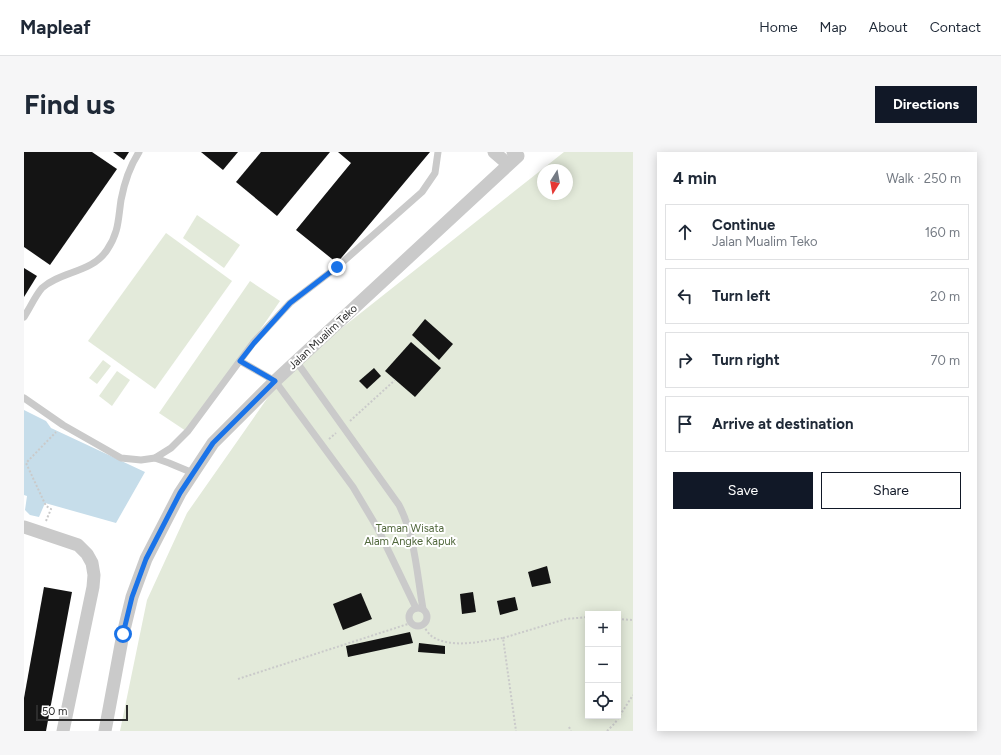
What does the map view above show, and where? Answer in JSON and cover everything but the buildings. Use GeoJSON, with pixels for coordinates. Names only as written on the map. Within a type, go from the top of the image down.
{"type":"FeatureCollection","features":[{"type":"Feature","properties":{"kind":"street"},"geometry":{"type":"LineString","coordinates":[[494,152],[515,156]]}},
{"type":"Feature","properties":{"kind":"street","name":"Jalan Mualim Teko"},"geometry":{"type":"LineString","coordinates":[[105,731],[123,634],[132,597],[146,559],[180,493],[213,443],[296,361],[515,156]]}},
{"type":"Feature","properties":{"kind":"street"},"geometry":{"type":"LineString","coordinates":[[24,527],[78,545],[88,554],[92,563],[94,575],[93,587],[63,731]]}},
{"type":"Feature","properties":{"kind":"lane"},"geometry":{"type":"LineString","coordinates":[[24,317],[42,289],[54,280],[89,266],[107,251],[117,231],[123,192],[132,163],[139,152]]}},
{"type":"Feature","properties":{"kind":"lane"},"geometry":{"type":"LineString","coordinates":[[24,398],[63,426],[121,458],[142,460],[155,458],[171,448],[188,431],[254,343],[290,303],[337,267],[422,192],[435,173],[438,152]]}},
{"type":"Feature","properties":{"kind":"lane"},"geometry":{"type":"LineString","coordinates":[[240,361],[275,381],[353,487],[378,529],[419,609],[427,614],[427,621],[423,626],[416,627],[411,624],[408,618],[411,611],[419,609]]}},
{"type":"Feature","properties":{"kind":"lane"},"geometry":{"type":"LineString","coordinates":[[296,361],[399,505],[406,520],[415,561],[419,609]]}},
{"type":"Feature","properties":{"kind":"lane"},"geometry":{"type":"LineString","coordinates":[[155,458],[169,462],[193,473]]}},
{"type":"Feature","properties":{"kind":"path"},"geometry":{"type":"LineString","coordinates":[[323,445],[396,380]]}},
{"type":"Feature","properties":{"kind":"path"},"geometry":{"type":"LineString","coordinates":[[45,524],[51,509],[46,506],[26,463],[58,430]]}},
{"type":"Feature","properties":{"kind":"path"},"geometry":{"type":"LineString","coordinates":[[423,626],[432,636],[445,642],[462,643],[503,638],[566,619],[585,617]]}},
{"type":"Feature","properties":{"kind":"path"},"geometry":{"type":"LineString","coordinates":[[621,619],[633,620]]}},
{"type":"Feature","properties":{"kind":"path"},"geometry":{"type":"LineString","coordinates":[[238,679],[411,624]]}},
{"type":"Feature","properties":{"kind":"path"},"geometry":{"type":"LineString","coordinates":[[503,638],[516,731]]}},
{"type":"Feature","properties":{"kind":"path"},"geometry":{"type":"LineString","coordinates":[[607,731],[615,723],[633,695]]}},
{"type":"Feature","properties":{"kind":"green space","name":"Taman Wisata Alam Angke Kapuk"},"geometry":{"type":"Polygon","coordinates":[[[564,152],[633,152],[633,731],[120,731],[147,600],[187,513],[285,373],[537,173],[537,200],[573,200],[573,164],[549,164],[564,152]]]}},
{"type":"Feature","properties":{"kind":"green space"},"geometry":{"type":"Polygon","coordinates":[[[197,215],[240,245],[224,268],[183,238],[197,215]]]}},
{"type":"Feature","properties":{"kind":"green space"},"geometry":{"type":"Polygon","coordinates":[[[166,233],[232,281],[155,389],[88,341],[166,233]]]}},
{"type":"Feature","properties":{"kind":"green space"},"geometry":{"type":"Polygon","coordinates":[[[250,281],[280,301],[189,433],[159,413],[250,281]]]}},
{"type":"Feature","properties":{"kind":"green space"},"geometry":{"type":"Polygon","coordinates":[[[103,360],[111,366],[97,384],[89,378],[103,360]]]}},
{"type":"Feature","properties":{"kind":"green space"},"geometry":{"type":"Polygon","coordinates":[[[117,371],[130,380],[112,406],[99,396],[117,371]]]}},
{"type":"Feature","properties":{"kind":"water"},"geometry":{"type":"Polygon","coordinates":[[[24,410],[46,421],[51,428],[145,472],[116,523],[45,503],[39,517],[30,515],[25,510],[27,496],[24,495],[24,410]]]}},
{"type":"Feature","properties":{"kind":"route"},"geometry":{"type":"LineString","coordinates":[[123,634],[132,597],[146,559],[180,493],[213,443],[275,381],[240,361],[290,303],[337,267]]}}]}
